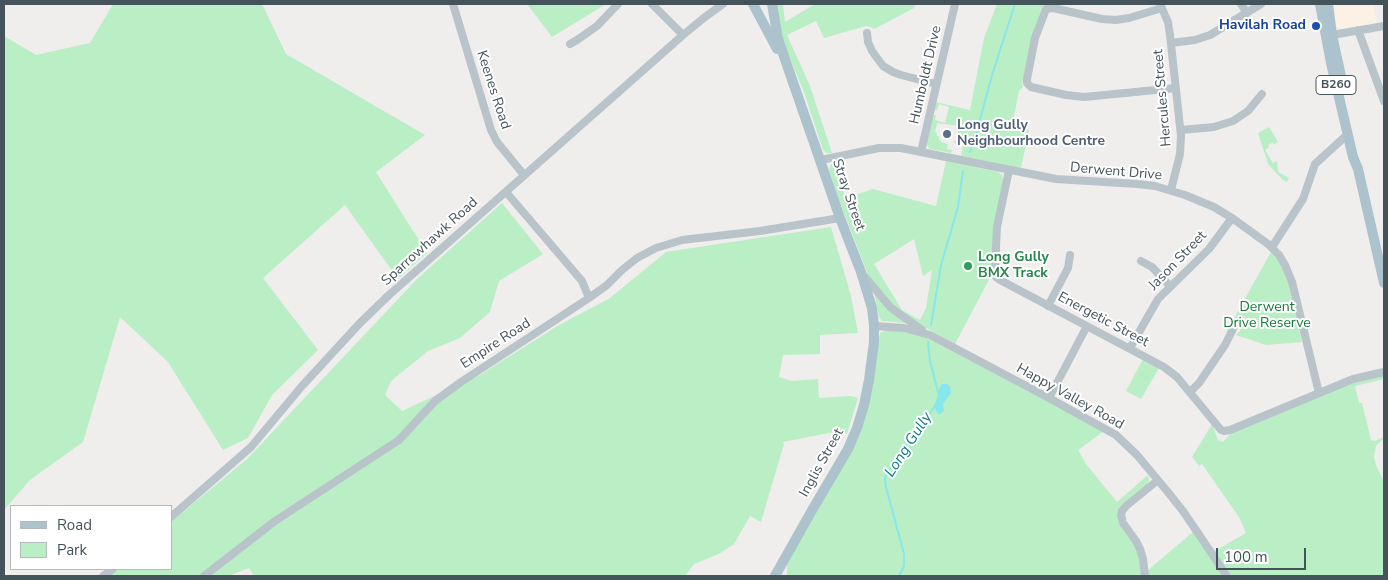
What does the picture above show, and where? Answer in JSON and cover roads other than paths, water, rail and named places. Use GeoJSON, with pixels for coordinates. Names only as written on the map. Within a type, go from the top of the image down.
{"type":"FeatureCollection","features":[{"type":"Feature","properties":{"kind":"main road","name":"Stray Street"},"geometry":{"type":"LineString","coordinates":[[753,4],[790,74]]}},
{"type":"Feature","properties":{"kind":"main road","name":"Stray Street"},"geometry":{"type":"LineString","coordinates":[[772,4],[778,39],[840,218],[861,272],[874,326]]}},
{"type":"Feature","properties":{"kind":"main road","name":"B260"},"geometry":{"type":"LineString","coordinates":[[1320,4],[1329,35],[1350,132],[1353,157],[1358,168],[1384,283]]}},
{"type":"Feature","properties":{"kind":"main road","name":"B260"},"geometry":{"type":"LineString","coordinates":[[1328,4],[1329,35]]}},
{"type":"Feature","properties":{"kind":"main road","name":"Inglis Street"},"geometry":{"type":"LineString","coordinates":[[775,576],[843,458],[857,428],[864,405],[874,342],[874,326]]}},
{"type":"Feature","properties":{"kind":"street","name":"Keenes Road"},"geometry":{"type":"LineString","coordinates":[[453,4],[491,130],[497,142],[524,175]]}},
{"type":"Feature","properties":{"kind":"street"},"geometry":{"type":"LineString","coordinates":[[570,44],[590,32],[618,4]]}},
{"type":"Feature","properties":{"kind":"street"},"geometry":{"type":"LineString","coordinates":[[652,4],[683,35]]}},
{"type":"Feature","properties":{"kind":"street","name":"Sparrowhawk Road"},"geometry":{"type":"LineString","coordinates":[[172,516],[251,447],[302,386],[377,306],[683,35],[723,4]]}},
{"type":"Feature","properties":{"kind":"street","name":"Humboldt Drive"},"geometry":{"type":"LineString","coordinates":[[921,152],[955,4]]}},
{"type":"Feature","properties":{"kind":"street"},"geometry":{"type":"LineString","coordinates":[[1241,4],[1246,13]]}},
{"type":"Feature","properties":{"kind":"street"},"geometry":{"type":"LineString","coordinates":[[1171,43],[1195,40],[1210,35],[1261,4]]}},
{"type":"Feature","properties":{"kind":"street"},"geometry":{"type":"LineString","coordinates":[[1161,6],[1129,18],[1116,20],[1048,8],[1044,12],[1036,38],[1027,83],[1031,87],[1084,97],[1176,88]]}},
{"type":"Feature","properties":{"kind":"street","name":"Hercules Street"},"geometry":{"type":"LineString","coordinates":[[1161,6],[1168,22],[1181,130],[1180,154],[1172,190]]}},
{"type":"Feature","properties":{"kind":"street"},"geometry":{"type":"LineString","coordinates":[[1329,35],[1384,26]]}},
{"type":"Feature","properties":{"kind":"street"},"geometry":{"type":"LineString","coordinates":[[1358,30],[1384,101]]}},
{"type":"Feature","properties":{"kind":"street"},"geometry":{"type":"LineString","coordinates":[[867,33],[872,51],[883,66],[901,75],[936,84]]}},
{"type":"Feature","properties":{"kind":"street"},"geometry":{"type":"LineString","coordinates":[[1181,130],[1214,127],[1233,121],[1248,111],[1262,94]]}},
{"type":"Feature","properties":{"kind":"street"},"geometry":{"type":"LineString","coordinates":[[1272,247],[1303,199],[1315,164],[1350,132]]}},
{"type":"Feature","properties":{"kind":"street","name":"Derwent Drive"},"geometry":{"type":"LineString","coordinates":[[821,160],[879,148],[893,147],[1056,179],[1137,184],[1172,190],[1206,203],[1232,218],[1272,247],[1283,260],[1292,282],[1319,393]]}},
{"type":"Feature","properties":{"kind":"street","name":"Energetic Street"},"geometry":{"type":"LineString","coordinates":[[1009,170],[997,226],[995,269],[1000,280],[1164,367],[1177,377],[1190,392],[1222,434],[1358,378],[1384,372]]}},
{"type":"Feature","properties":{"kind":"street"},"geometry":{"type":"LineString","coordinates":[[506,192],[582,280],[589,298]]}},
{"type":"Feature","properties":{"kind":"street","name":"Empire Road"},"geometry":{"type":"LineString","coordinates":[[204,576],[275,521],[399,440],[435,401],[589,298],[607,285],[637,258],[656,248],[682,240],[760,231],[840,218]]}},
{"type":"Feature","properties":{"kind":"street","name":"Jason Street"},"geometry":{"type":"LineString","coordinates":[[1130,348],[1158,298],[1213,246],[1232,218]]}},
{"type":"Feature","properties":{"kind":"street"},"geometry":{"type":"LineString","coordinates":[[1048,306],[1066,271],[1070,255]]}},
{"type":"Feature","properties":{"kind":"street"},"geometry":{"type":"LineString","coordinates":[[1141,262],[1152,267],[1170,286]]}},
{"type":"Feature","properties":{"kind":"street"},"geometry":{"type":"LineString","coordinates":[[861,272],[891,308],[930,336]]}},
{"type":"Feature","properties":{"kind":"street","name":"Happy Valley Road"},"geometry":{"type":"LineString","coordinates":[[874,326],[904,328],[930,336],[1050,398],[1116,435],[1130,448],[1183,511],[1227,576]]}},
{"type":"Feature","properties":{"kind":"street"},"geometry":{"type":"LineString","coordinates":[[1050,398],[1087,326]]}},
{"type":"Feature","properties":{"kind":"street"},"geometry":{"type":"LineString","coordinates":[[1190,392],[1225,345],[1234,327]]}},
{"type":"Feature","properties":{"kind":"street"},"geometry":{"type":"LineString","coordinates":[[1145,576],[1140,549],[1122,520],[1121,513],[1124,508],[1158,480]]}},
{"type":"Feature","properties":{"kind":"water"},"geometry":{"type":"Polygon","coordinates":[[[942,384],[950,386],[951,393],[943,404],[944,411],[939,415],[934,405],[942,384]]]}},
{"type":"Feature","properties":{"kind":"waterway","name":"Long Gully"},"geometry":{"type":"LineString","coordinates":[[970,152],[1015,4]]}},
{"type":"Feature","properties":{"kind":"waterway","name":"Long Gully"},"geometry":{"type":"LineString","coordinates":[[931,325],[941,265],[958,207],[963,171]]}},
{"type":"Feature","properties":{"kind":"waterway","name":"Long Gully"},"geometry":{"type":"LineString","coordinates":[[928,342],[930,361],[938,392]]}},
{"type":"Feature","properties":{"kind":"waterway","name":"Long Gully"},"geometry":{"type":"LineString","coordinates":[[899,576],[904,566],[904,554],[885,478],[888,471],[935,406]]}},
{"type":"Feature","properties":{"kind":"place","name":"Havilah Road"},"geometry":{"type":"Point","coordinates":[1316,26]}},
{"type":"Feature","properties":{"kind":"place","name":"Long Gully Neighbourhood Centre"},"geometry":{"type":"Point","coordinates":[947,134]}},
{"type":"Feature","properties":{"kind":"place","name":"Long Gully BMX Track"},"geometry":{"type":"Point","coordinates":[968,266]}},
{"type":"Feature","properties":{"kind":"park label","name":"Derwent Drive Reserve"},"geometry":{"type":"Point","coordinates":[1267,316]}}]}
